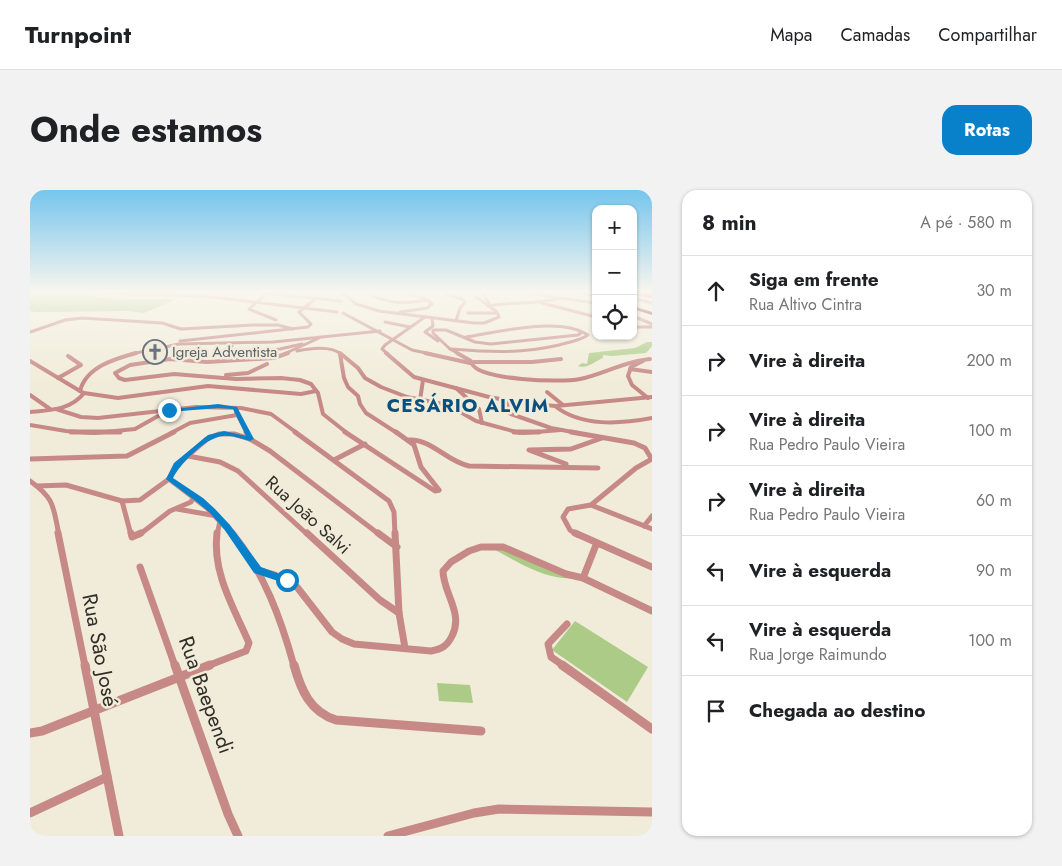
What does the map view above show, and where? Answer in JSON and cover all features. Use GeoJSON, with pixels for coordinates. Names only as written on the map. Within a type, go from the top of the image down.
{"type":"FeatureCollection","features":[{"type":"Feature","properties":{"kind":"street"},"geometry":{"type":"LineString","coordinates":[[30,332],[56,323]]}},
{"type":"Feature","properties":{"kind":"street"},"geometry":{"type":"LineString","coordinates":[[162,323],[181,329],[278,325],[293,329]]}},
{"type":"Feature","properties":{"kind":"street"},"geometry":{"type":"LineString","coordinates":[[30,412],[53,409],[78,400],[82,392],[82,380],[87,374],[126,356],[178,342],[308,327],[310,323]]}},
{"type":"Feature","properties":{"kind":"street"},"geometry":{"type":"LineString","coordinates":[[361,323],[412,350],[471,363],[532,362],[560,359]]}},
{"type":"Feature","properties":{"kind":"street"},"geometry":{"type":"LineString","coordinates":[[390,323],[410,327]]}},
{"type":"Feature","properties":{"kind":"street"},"geometry":{"type":"LineString","coordinates":[[416,323],[382,349],[414,377],[423,380],[507,400],[555,406],[650,398]]}},
{"type":"Feature","properties":{"kind":"street"},"geometry":{"type":"LineString","coordinates":[[433,323],[433,326],[425,332],[430,337],[448,347],[481,371],[500,376],[572,380],[591,376],[627,361],[651,359]]}},
{"type":"Feature","properties":{"kind":"street"},"geometry":{"type":"LineString","coordinates":[[466,337],[544,325],[578,330],[587,333],[587,337],[532,351],[491,352],[448,347],[433,334],[433,330],[447,330],[477,343],[514,344],[555,336],[578,335],[581,333],[578,330]]}},
{"type":"Feature","properties":{"kind":"street"},"geometry":{"type":"LineString","coordinates":[[637,327],[652,326]]}},
{"type":"Feature","properties":{"kind":"street"},"geometry":{"type":"LineString","coordinates":[[313,341],[280,349],[228,354],[228,346],[378,332]]}},
{"type":"Feature","properties":{"kind":"street"},"geometry":{"type":"LineString","coordinates":[[319,338],[274,358],[207,362],[170,359],[130,365],[118,370],[115,374],[124,380],[174,374],[236,379],[289,378],[311,384],[316,391],[324,414],[338,427],[432,490],[439,490],[421,467],[414,445],[380,420],[366,413],[360,404],[358,396],[348,387],[344,378],[340,352]]}},
{"type":"Feature","properties":{"kind":"street"},"geometry":{"type":"LineString","coordinates":[[166,346],[272,342]]}},
{"type":"Feature","properties":{"kind":"street"},"geometry":{"type":"LineString","coordinates":[[166,346],[170,359]]}},
{"type":"Feature","properties":{"kind":"street"},"geometry":{"type":"LineString","coordinates":[[293,351],[327,348],[340,352],[358,368],[365,378],[400,395],[448,405],[482,423],[521,433],[561,430]]}},
{"type":"Feature","properties":{"kind":"street"},"geometry":{"type":"LineString","coordinates":[[58,378],[81,366],[68,356]]}},
{"type":"Feature","properties":{"kind":"street"},"geometry":{"type":"LineString","coordinates":[[650,398],[632,385],[628,376],[630,369],[636,364],[651,359]]}},
{"type":"Feature","properties":{"kind":"street"},"geometry":{"type":"LineString","coordinates":[[30,361],[82,392],[118,398],[208,386],[301,394],[316,391]]}},
{"type":"Feature","properties":{"kind":"street"},"geometry":{"type":"LineString","coordinates":[[214,376],[248,373],[267,364]]}},
{"type":"Feature","properties":{"kind":"street"},"geometry":{"type":"LineString","coordinates":[[630,369],[652,372]]}},
{"type":"Feature","properties":{"kind":"street"},"geometry":{"type":"LineString","coordinates":[[420,400],[423,380]]}},
{"type":"Feature","properties":{"kind":"street"},"geometry":{"type":"LineString","coordinates":[[454,387],[479,409],[482,423]]}},
{"type":"Feature","properties":{"kind":"street"},"geometry":{"type":"LineString","coordinates":[[546,392],[564,405]]}},
{"type":"Feature","properties":{"kind":"street"},"geometry":{"type":"LineString","coordinates":[[30,395],[53,409],[80,417],[121,416],[202,407],[235,408],[272,414],[389,500],[394,512],[399,613],[405,648]]}},
{"type":"Feature","properties":{"kind":"street"},"geometry":{"type":"LineString","coordinates":[[507,400],[508,412],[511,414],[561,430],[624,441],[644,447],[649,452],[652,458],[591,505],[568,509],[563,517],[570,530],[596,545],[652,567]]}},
{"type":"Feature","properties":{"kind":"street"},"geometry":{"type":"LineString","coordinates":[[555,406],[570,417],[577,419],[616,422],[652,418]]}},
{"type":"Feature","properties":{"kind":"street"},"geometry":{"type":"LineString","coordinates":[[235,408],[250,439]]}},
{"type":"Feature","properties":{"kind":"street"},"geometry":{"type":"LineString","coordinates":[[30,425],[65,432],[129,431],[169,410]]}},
{"type":"Feature","properties":{"kind":"street"},"geometry":{"type":"LineString","coordinates":[[30,459],[127,456],[190,423],[237,415]]}},
{"type":"Feature","properties":{"kind":"street"},"geometry":{"type":"LineString","coordinates":[[37,486],[66,485],[122,501],[140,500],[169,479],[176,465],[206,439],[214,435],[229,434],[250,439],[270,451],[397,547]]}},
{"type":"Feature","properties":{"kind":"street"},"geometry":{"type":"LineString","coordinates":[[573,466],[538,456],[529,450],[571,449],[604,437]]}},
{"type":"Feature","properties":{"kind":"street"},"geometry":{"type":"LineString","coordinates":[[409,440],[422,442],[460,464],[508,469],[532,466],[598,468]]}},
{"type":"Feature","properties":{"kind":"street"},"geometry":{"type":"LineString","coordinates":[[334,460],[365,444]]}},
{"type":"Feature","properties":{"kind":"street","name":"Rua João Salvi"},"geometry":{"type":"LineString","coordinates":[[188,456],[220,462],[238,472],[380,600],[399,613]]}},
{"type":"Feature","properties":{"kind":"street"},"geometry":{"type":"LineString","coordinates":[[169,479],[194,496],[227,527],[257,570],[277,612],[301,689],[318,712],[336,720],[481,731]]}},
{"type":"Feature","properties":{"kind":"street","name":"Rua São José"},"geometry":{"type":"LineString","coordinates":[[30,481],[45,492],[52,501],[119,836]]}},
{"type":"Feature","properties":{"kind":"street"},"geometry":{"type":"LineString","coordinates":[[122,501],[132,537],[134,537],[146,531],[165,514],[191,502],[194,496]]}},
{"type":"Feature","properties":{"kind":"street"},"geometry":{"type":"LineString","coordinates":[[591,505],[652,529]]}},
{"type":"Feature","properties":{"kind":"street"},"geometry":{"type":"LineString","coordinates":[[175,509],[218,519]]}},
{"type":"Feature","properties":{"kind":"street"},"geometry":{"type":"LineString","coordinates":[[644,526],[652,516]]}},
{"type":"Feature","properties":{"kind":"street"},"geometry":{"type":"LineString","coordinates":[[30,733],[42,731],[180,678],[242,653],[248,647],[249,643],[220,577],[215,544],[218,519]]}},
{"type":"Feature","properties":{"kind":"street"},"geometry":{"type":"LineString","coordinates":[[583,578],[596,545]]}},
{"type":"Feature","properties":{"kind":"street"},"geometry":{"type":"LineString","coordinates":[[257,570],[275,575],[296,587],[332,632],[354,644],[431,651],[442,649],[454,636],[457,615],[443,577],[443,571],[460,556],[481,547],[503,547],[566,574],[583,578],[652,611]]}},
{"type":"Feature","properties":{"kind":"street","name":"Rua Baependi"},"geometry":{"type":"LineString","coordinates":[[140,567],[228,814],[238,836]]}},
{"type":"Feature","properties":{"kind":"street"},"geometry":{"type":"LineString","coordinates":[[567,624],[548,644],[551,657],[559,665],[639,718],[652,729]]}},
{"type":"Feature","properties":{"kind":"street"},"geometry":{"type":"LineString","coordinates":[[30,813],[107,777]]}},
{"type":"Feature","properties":{"kind":"street"},"geometry":{"type":"LineString","coordinates":[[388,836],[499,809],[652,812]]}},
{"type":"Feature","properties":{"kind":"green space"},"geometry":{"type":"Polygon","coordinates":[[[647,342],[652,342],[652,346],[646,353],[603,355],[603,358],[591,364],[582,367],[578,366],[582,363],[587,364],[589,353],[635,348],[647,342]]]}},
{"type":"Feature","properties":{"kind":"green space"},"geometry":{"type":"Polygon","coordinates":[[[487,546],[496,546],[578,578],[554,577],[542,573],[487,546]]]}},
{"type":"Feature","properties":{"kind":"green space"},"geometry":{"type":"Polygon","coordinates":[[[575,621],[648,667],[627,702],[552,650],[575,621]]]}},
{"type":"Feature","properties":{"kind":"green space"},"geometry":{"type":"Polygon","coordinates":[[[437,683],[470,685],[473,703],[439,701],[437,683]]]}},
{"type":"Feature","properties":{"kind":"place","name":"Igreja Adventista"},"geometry":{"type":"Point","coordinates":[155,352]}},
{"type":"Feature","properties":{"kind":"district","name":"CESÁRIO ALVIM"},"geometry":{"type":"Point","coordinates":[468,405]}},
{"type":"Feature","properties":{"kind":"route"},"geometry":{"type":"LineString","coordinates":[[169,410],[218,406],[235,408],[250,439],[234,434],[214,435],[206,439],[176,465],[169,479],[200,500],[217,516],[257,570],[287,580]]}}]}
